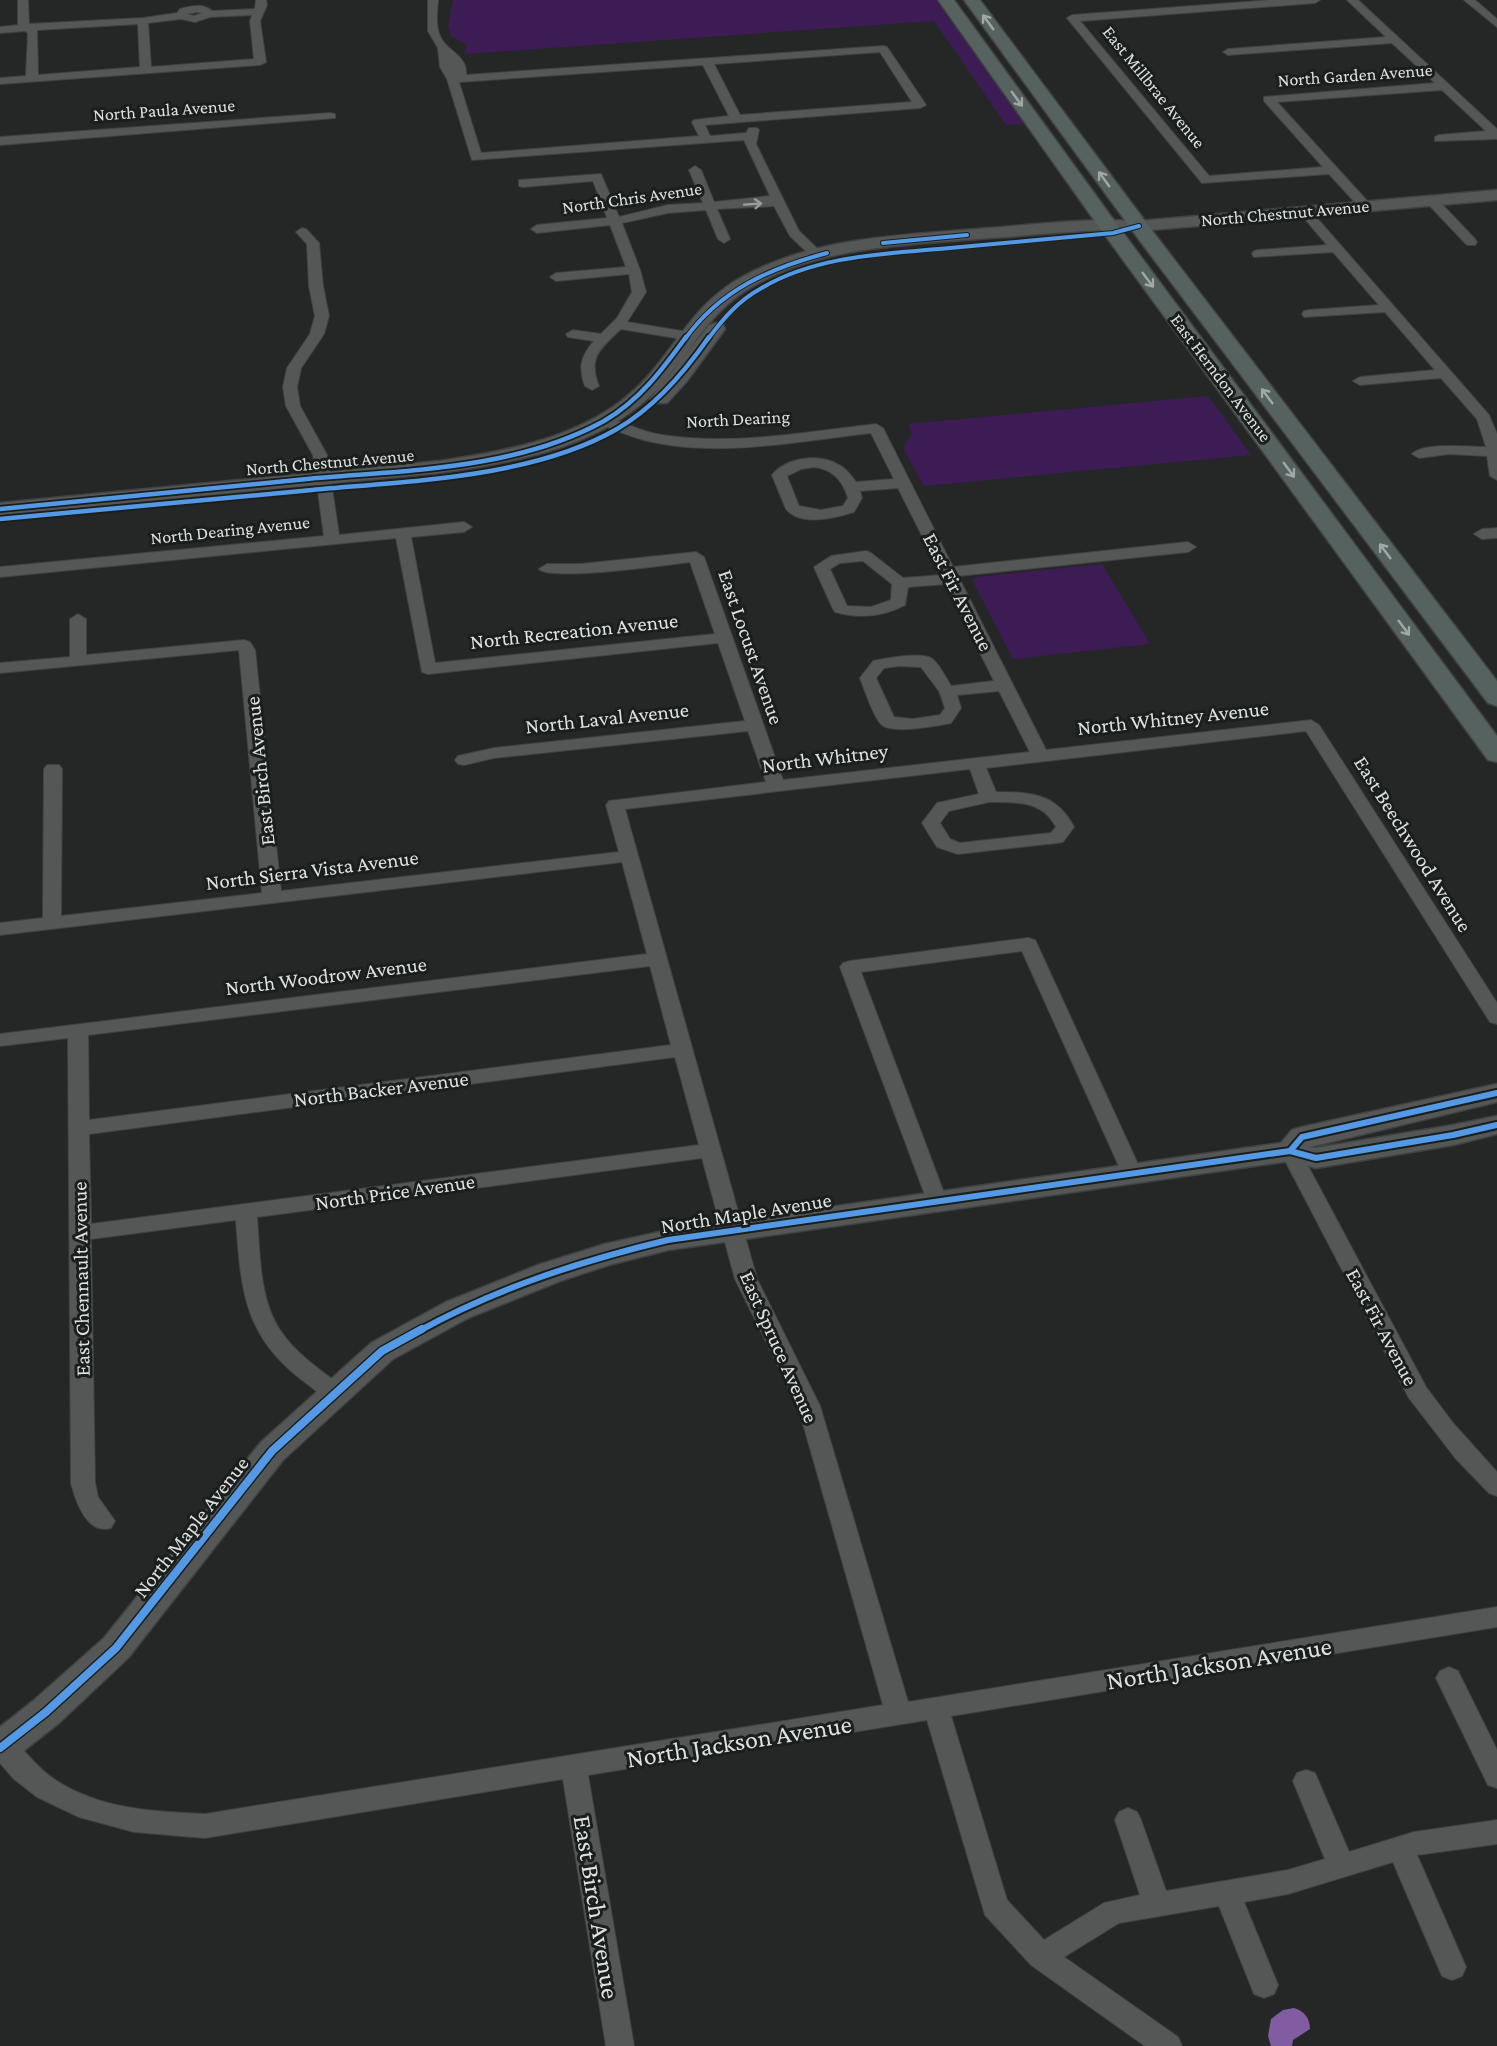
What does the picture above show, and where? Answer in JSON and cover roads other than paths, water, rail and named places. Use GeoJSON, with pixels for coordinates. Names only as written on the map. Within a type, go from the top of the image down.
{"type":"FeatureCollection","features":[{"type":"Feature","properties":{"kind":"main road","name":"East Herndon Avenue"},"geometry":{"type":"LineString","coordinates":[[946,0],[1109,228],[1497,754]]}},
{"type":"Feature","properties":{"kind":"main road","name":"East Herndon Avenue"},"geometry":{"type":"LineString","coordinates":[[972,0],[1139,226],[1497,698]]}},
{"type":"Feature","properties":{"kind":"main road","name":"North Chestnut Avenue"},"geometry":{"type":"LineString","coordinates":[[613,424],[646,390],[705,313],[718,302],[755,278],[820,260],[891,242],[1139,226],[1497,195]]}},
{"type":"Feature","properties":{"kind":"main road","name":"North Chestnut Avenue"},"geometry":{"type":"LineString","coordinates":[[0,508],[492,470],[575,448],[669,390],[733,308],[781,278],[820,260],[1109,228]]}},
{"type":"Feature","properties":{"kind":"main road","name":"North Chestnut Avenue"},"geometry":{"type":"LineString","coordinates":[[0,519],[325,483]]}},
{"type":"Feature","properties":{"kind":"main road","name":"North Maple Avenue"},"geometry":{"type":"LineString","coordinates":[[1290,1151],[1302,1137],[1497,1093]]}},
{"type":"Feature","properties":{"kind":"main road"},"geometry":{"type":"LineString","coordinates":[[1413,1142],[1497,1107]]}},
{"type":"Feature","properties":{"kind":"main road","name":"North Maple Avenue"},"geometry":{"type":"LineString","coordinates":[[1,1747],[54,1705],[116,1648],[266,1458],[334,1392],[382,1351],[457,1310],[549,1273],[605,1255],[668,1240],[1290,1151],[1316,1158],[1497,1125]]}},
{"type":"Feature","properties":{"kind":"street"},"geometry":{"type":"LineString","coordinates":[[24,0],[23,25],[33,32],[32,79]]}},
{"type":"Feature","properties":{"kind":"street"},"geometry":{"type":"LineString","coordinates":[[0,81],[260,62],[255,21],[261,0]]}},
{"type":"Feature","properties":{"kind":"street"},"geometry":{"type":"LineString","coordinates":[[433,0],[432,30],[435,39],[457,56],[462,73],[453,79]]}},
{"type":"Feature","properties":{"kind":"street","name":"East Millbrae Avenue"},"geometry":{"type":"LineString","coordinates":[[1315,0],[1072,18],[1206,180],[1333,170]]}},
{"type":"Feature","properties":{"kind":"street"},"geometry":{"type":"LineString","coordinates":[[1352,0],[1496,135]]}},
{"type":"Feature","properties":{"kind":"street"},"geometry":{"type":"LineString","coordinates":[[1469,0],[1497,24]]}},
{"type":"Feature","properties":{"kind":"street"},"geometry":{"type":"LineString","coordinates":[[181,16],[194,4],[209,14]]}},
{"type":"Feature","properties":{"kind":"street"},"geometry":{"type":"LineString","coordinates":[[0,30],[143,21],[181,16],[195,19],[209,14],[259,12]]}},
{"type":"Feature","properties":{"kind":"street"},"geometry":{"type":"LineString","coordinates":[[143,21],[146,70]]}},
{"type":"Feature","properties":{"kind":"street"},"geometry":{"type":"LineString","coordinates":[[1228,52],[1395,40]]}},
{"type":"Feature","properties":{"kind":"street"},"geometry":{"type":"LineString","coordinates":[[453,79],[883,49],[920,105],[698,122],[706,140]]}},
{"type":"Feature","properties":{"kind":"street"},"geometry":{"type":"LineString","coordinates":[[707,62],[736,119]]}},
{"type":"Feature","properties":{"kind":"street"},"geometry":{"type":"LineString","coordinates":[[453,79],[476,157],[706,140],[751,133],[750,144],[794,233],[820,260]]}},
{"type":"Feature","properties":{"kind":"street","name":"North Garden Avenue"},"geometry":{"type":"LineString","coordinates":[[1333,170],[1268,99],[1444,86]]}},
{"type":"Feature","properties":{"kind":"street","name":"North Paula Avenue"},"geometry":{"type":"LineString","coordinates":[[0,141],[331,116]]}},
{"type":"Feature","properties":{"kind":"street"},"geometry":{"type":"LineString","coordinates":[[1439,139],[1496,135]]}},
{"type":"Feature","properties":{"kind":"street"},"geometry":{"type":"LineString","coordinates":[[695,170],[724,239]]}},
{"type":"Feature","properties":{"kind":"street"},"geometry":{"type":"LineString","coordinates":[[1333,170],[1366,207]]}},
{"type":"Feature","properties":{"kind":"street"},"geometry":{"type":"LineString","coordinates":[[523,183],[597,177],[634,270],[639,292],[621,321],[590,354],[586,368],[587,377],[592,386]]}},
{"type":"Feature","properties":{"kind":"street","name":"North Chris Avenue"},"geometry":{"type":"LineString","coordinates":[[537,229],[616,221],[668,209],[778,201]]}},
{"type":"Feature","properties":{"kind":"street"},"geometry":{"type":"LineString","coordinates":[[1431,201],[1471,242]]}},
{"type":"Feature","properties":{"kind":"street"},"geometry":{"type":"LineString","coordinates":[[1305,212],[1484,418],[1492,440],[1497,476]]}},
{"type":"Feature","properties":{"kind":"street"},"geometry":{"type":"LineString","coordinates":[[302,232],[313,243],[316,285],[322,316],[317,334],[294,368],[290,387],[292,406],[320,455],[332,540]]}},
{"type":"Feature","properties":{"kind":"street"},"geometry":{"type":"LineString","coordinates":[[1258,254],[1336,248]]}},
{"type":"Feature","properties":{"kind":"street"},"geometry":{"type":"LineString","coordinates":[[556,277],[634,270]]}},
{"type":"Feature","properties":{"kind":"street"},"geometry":{"type":"LineString","coordinates":[[1309,314],[1389,308]]}},
{"type":"Feature","properties":{"kind":"street"},"geometry":{"type":"LineString","coordinates":[[621,321],[691,332]]}},
{"type":"Feature","properties":{"kind":"street"},"geometry":{"type":"LineString","coordinates":[[573,334],[603,338]]}},
{"type":"Feature","properties":{"kind":"street"},"geometry":{"type":"LineString","coordinates":[[1360,381],[1446,373]]}},
{"type":"Feature","properties":{"kind":"street","name":"North Dearing"},"geometry":{"type":"LineString","coordinates":[[613,424],[660,439],[706,443],[876,428]]}},
{"type":"Feature","properties":{"kind":"street","name":"East Fir Avenue"},"geometry":{"type":"LineString","coordinates":[[876,428],[1041,756]]}},
{"type":"Feature","properties":{"kind":"street"},"geometry":{"type":"LineString","coordinates":[[1419,454],[1449,450],[1493,452]]}},
{"type":"Feature","properties":{"kind":"street"},"geometry":{"type":"LineString","coordinates":[[822,463],[843,474],[852,487],[855,498],[849,509],[831,515],[806,515],[793,509],[779,474],[784,469],[795,465],[822,463]]}},
{"type":"Feature","properties":{"kind":"street"},"geometry":{"type":"LineString","coordinates":[[852,487],[903,483]]}},
{"type":"Feature","properties":{"kind":"street","name":"North Dearing Avenue"},"geometry":{"type":"LineString","coordinates":[[0,572],[464,527]]}},
{"type":"Feature","properties":{"kind":"street","name":"North Recreation Avenue"},"geometry":{"type":"LineString","coordinates":[[403,533],[428,669],[724,638]]}},
{"type":"Feature","properties":{"kind":"street"},"geometry":{"type":"LineString","coordinates":[[900,583],[899,602],[885,610],[852,613],[841,609],[822,567],[836,559],[866,556],[900,583],[1188,547]]}},
{"type":"Feature","properties":{"kind":"street","name":"East Locust Avenue"},"geometry":{"type":"LineString","coordinates":[[547,569],[581,569],[696,557],[776,786]]}},
{"type":"Feature","properties":{"kind":"street"},"geometry":{"type":"LineString","coordinates":[[0,668],[78,660],[78,619]]}},
{"type":"Feature","properties":{"kind":"street","name":"East Birch Avenue"},"geometry":{"type":"LineString","coordinates":[[78,660],[244,645],[248,650],[272,897]]}},
{"type":"Feature","properties":{"kind":"street"},"geometry":{"type":"LineString","coordinates":[[898,661],[926,662],[946,691],[953,708],[945,719],[913,724],[888,722],[868,678],[879,664],[898,661]]}},
{"type":"Feature","properties":{"kind":"street"},"geometry":{"type":"LineString","coordinates":[[946,691],[1005,685]]}},
{"type":"Feature","properties":{"kind":"street","name":"North Laval Avenue"},"geometry":{"type":"LineString","coordinates":[[464,760],[494,753],[755,725]]}},
{"type":"Feature","properties":{"kind":"street","name":"North Whitney Avenue"},"geometry":{"type":"LineString","coordinates":[[1041,756],[1311,725]]}},
{"type":"Feature","properties":{"kind":"street","name":"East Beechwood Avenue"},"geometry":{"type":"LineString","coordinates":[[1311,725],[1497,1018]]}},
{"type":"Feature","properties":{"kind":"street","name":"North Whitney"},"geometry":{"type":"LineString","coordinates":[[615,805],[1041,756]]}},
{"type":"Feature","properties":{"kind":"street"},"geometry":{"type":"LineString","coordinates":[[976,764],[989,797]]}},
{"type":"Feature","properties":{"kind":"street"},"geometry":{"type":"LineString","coordinates":[[52,923],[53,769]]}},
{"type":"Feature","properties":{"kind":"street"},"geometry":{"type":"LineString","coordinates":[[989,797],[1018,797],[1044,802],[1060,814],[1065,827],[1057,838],[958,849],[943,843],[931,823],[943,807],[989,797]]}},
{"type":"Feature","properties":{"kind":"street","name":"East Spruce Avenue"},"geometry":{"type":"LineString","coordinates":[[615,805],[747,1280],[809,1406],[899,1714]]}},
{"type":"Feature","properties":{"kind":"street","name":"North Sierra Vista Avenue"},"geometry":{"type":"LineString","coordinates":[[0,929],[629,856]]}},
{"type":"Feature","properties":{"kind":"street"},"geometry":{"type":"LineString","coordinates":[[936,1201],[850,967],[1028,944],[1132,1173]]}},
{"type":"Feature","properties":{"kind":"street","name":"North Woodrow Avenue"},"geometry":{"type":"LineString","coordinates":[[0,1040],[658,959]]}},
{"type":"Feature","properties":{"kind":"street","name":"East Chennault Avenue"},"geometry":{"type":"LineString","coordinates":[[78,1031],[83,1483],[87,1500],[102,1521]]}},
{"type":"Feature","properties":{"kind":"street","name":"North Backer Avenue"},"geometry":{"type":"LineString","coordinates":[[79,1128],[683,1050]]}},
{"type":"Feature","properties":{"kind":"street","name":"North Price Avenue"},"geometry":{"type":"LineString","coordinates":[[80,1233],[711,1150]]}},
{"type":"Feature","properties":{"kind":"street","name":"East Fir Avenue"},"geometry":{"type":"LineString","coordinates":[[1290,1151],[1417,1392],[1436,1421],[1465,1456],[1497,1487]]}},
{"type":"Feature","properties":{"kind":"street"},"geometry":{"type":"LineString","coordinates":[[246,1212],[253,1291],[264,1327],[283,1352],[309,1375],[334,1392]]}},
{"type":"Feature","properties":{"kind":"street","name":"North Jackson Avenue"},"geometry":{"type":"LineString","coordinates":[[1,1747],[24,1773],[42,1786],[80,1806],[129,1821],[205,1826],[1497,1617]]}},
{"type":"Feature","properties":{"kind":"street"},"geometry":{"type":"LineString","coordinates":[[1449,1678],[1497,1777]]}},
{"type":"Feature","properties":{"kind":"street"},"geometry":{"type":"LineString","coordinates":[[936,1708],[995,1906],[1041,1956],[1168,2046]]}},
{"type":"Feature","properties":{"kind":"street","name":"East Birch Avenue"},"geometry":{"type":"LineString","coordinates":[[574,1767],[620,2046]]}},
{"type":"Feature","properties":{"kind":"street"},"geometry":{"type":"LineString","coordinates":[[1306,1781],[1341,1866]]}},
{"type":"Feature","properties":{"kind":"street"},"geometry":{"type":"LineString","coordinates":[[1128,1820],[1157,1905]]}},
{"type":"Feature","properties":{"kind":"street"},"geometry":{"type":"LineString","coordinates":[[1041,1956],[1114,1912],[1288,1882],[1400,1848],[1497,1832]]}},
{"type":"Feature","properties":{"kind":"street"},"geometry":{"type":"LineString","coordinates":[[1400,1848],[1452,1967]]}},
{"type":"Feature","properties":{"kind":"street"},"geometry":{"type":"LineString","coordinates":[[1227,1893],[1264,1985]]}}]}
